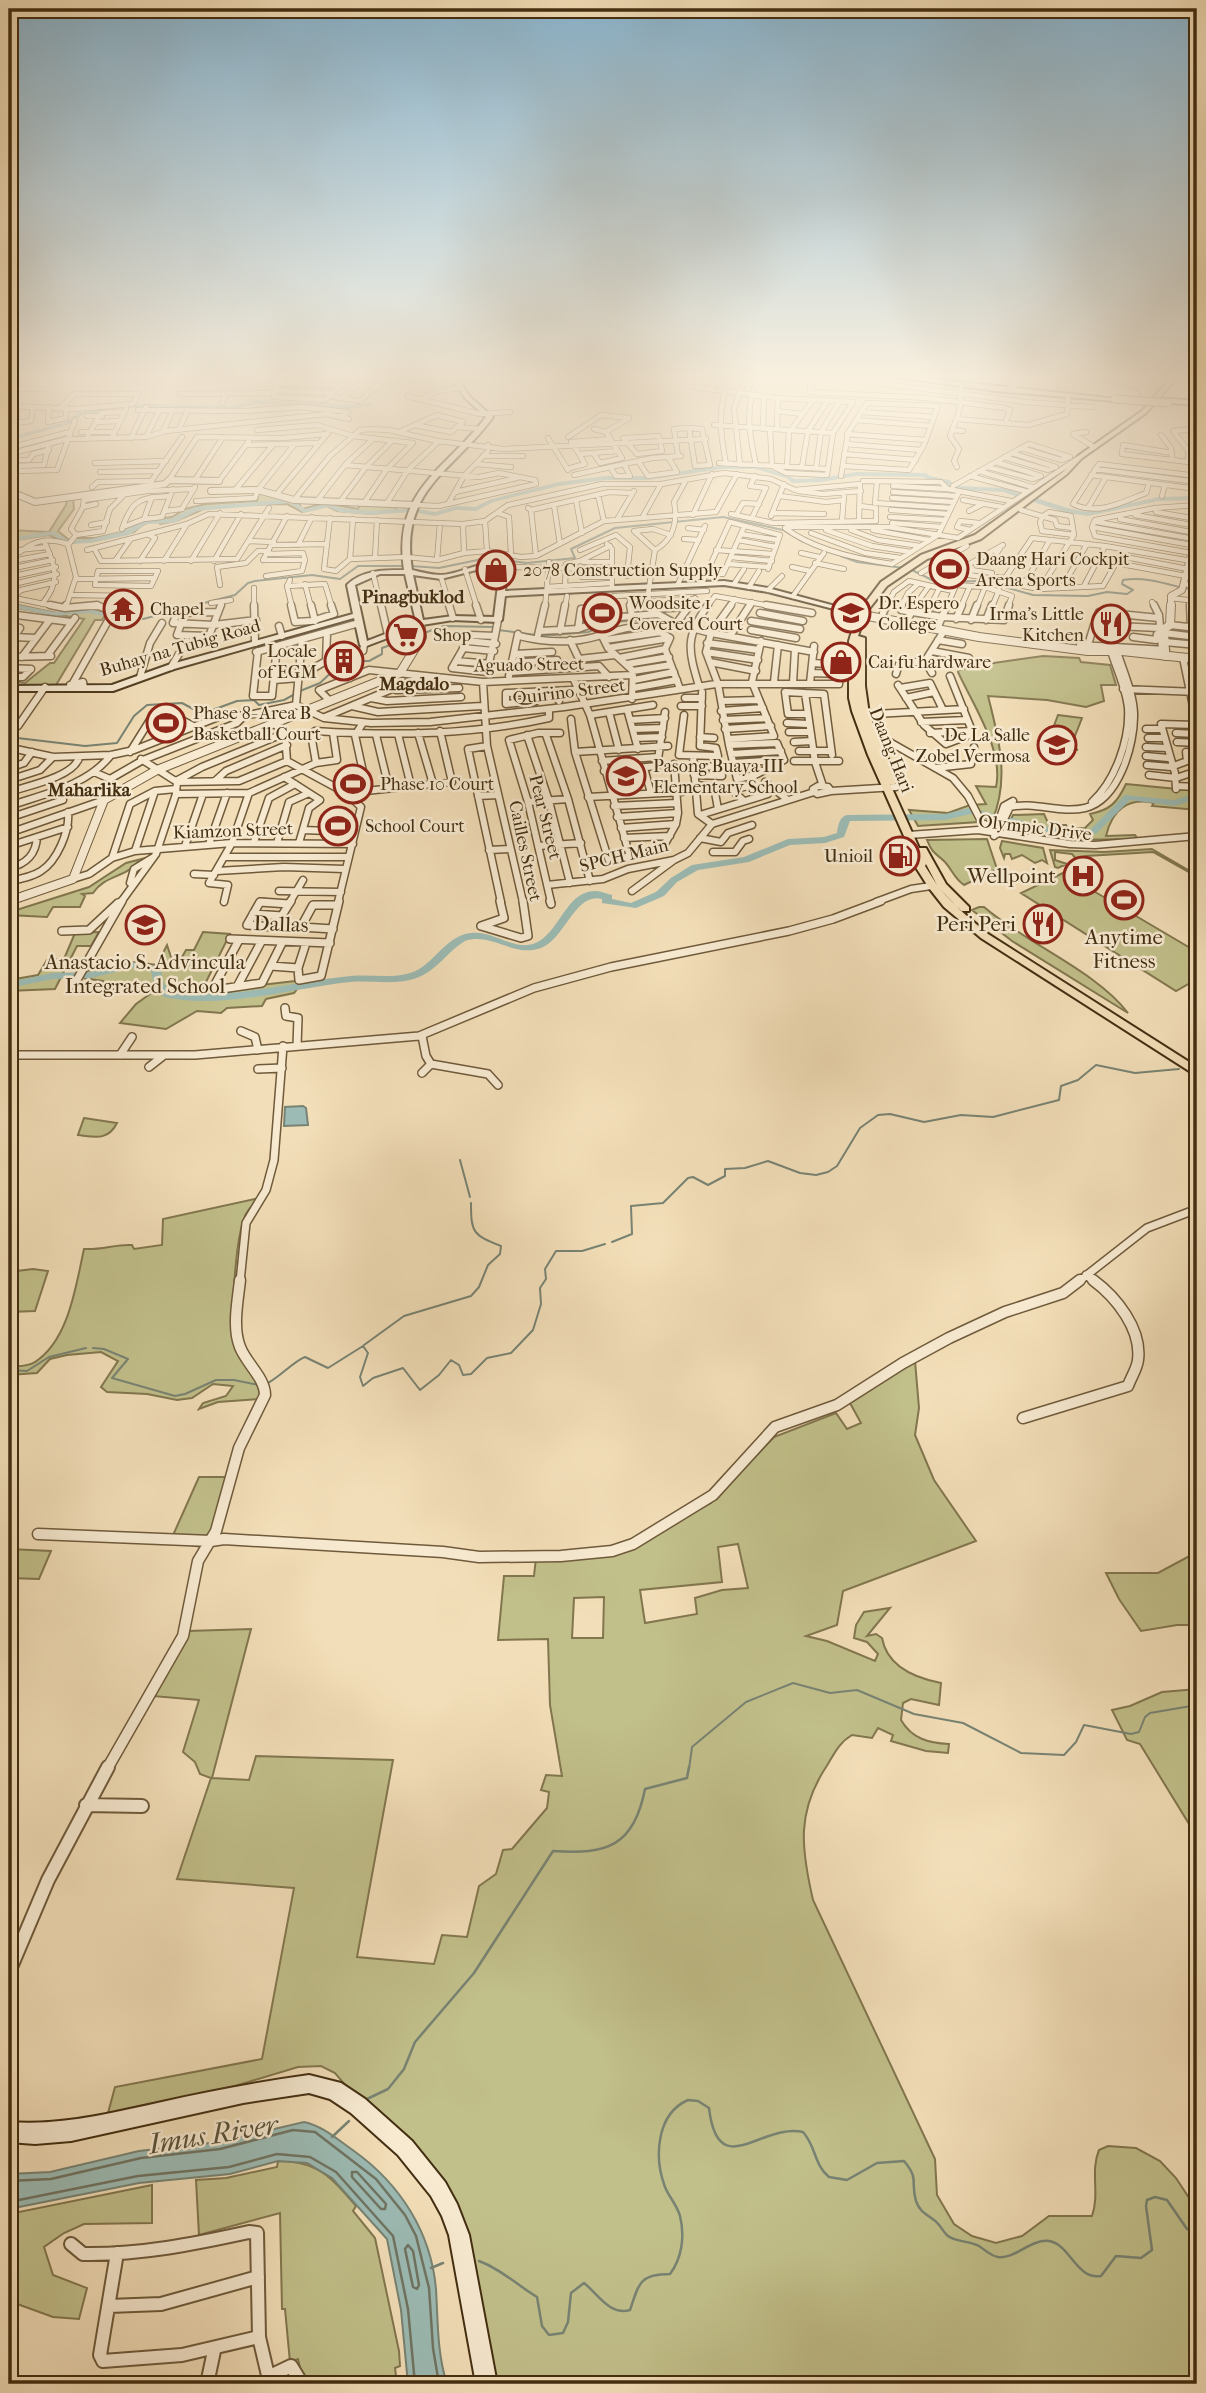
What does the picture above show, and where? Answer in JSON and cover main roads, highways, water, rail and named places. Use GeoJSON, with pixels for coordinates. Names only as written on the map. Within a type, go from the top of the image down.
{"type":"FeatureCollection","features":[{"type":"Feature","properties":{"kind":"main road"},"geometry":{"type":"LineString","coordinates":[[420,623],[406,565],[408,521],[428,488]]}},
{"type":"Feature","properties":{"kind":"main road","name":"Daang Hari"},"geometry":{"type":"LineString","coordinates":[[1047,488],[1028,497],[1008,517],[967,546],[941,554],[878,590],[864,615],[861,633],[861,714],[901,811],[942,885],[986,927],[1197,1062]]}},
{"type":"Feature","properties":{"kind":"main road","name":"Daang Hari"},"geometry":{"type":"LineString","coordinates":[[913,570],[929,555],[967,543],[987,533]]}},
{"type":"Feature","properties":{"kind":"main road"},"geometry":{"type":"LineString","coordinates":[[406,565],[441,577],[465,569],[504,567],[497,629],[481,620],[453,618],[420,623],[364,645],[351,585],[373,573],[406,565]]}},
{"type":"Feature","properties":{"kind":"main road"},"geometry":{"type":"LineString","coordinates":[[501,594],[546,593],[611,583],[649,590],[678,584],[701,587],[734,584],[864,615]]}},
{"type":"Feature","properties":{"kind":"main road","name":"Buhay na Tubig Road"},"geometry":{"type":"LineString","coordinates":[[9,689],[70,685],[113,688],[171,667],[256,649],[282,636],[319,624],[358,619]]}},
{"type":"Feature","properties":{"kind":"main road","name":"Daang Hari"},"geometry":{"type":"LineString","coordinates":[[861,714],[872,732],[891,786]]}},
{"type":"Feature","properties":{"kind":"main road","name":"Daang Hari"},"geometry":{"type":"LineString","coordinates":[[911,830],[920,866],[932,886],[954,910],[992,942],[1197,1072]]}},
{"type":"Feature","properties":{"kind":"main road"},"geometry":{"type":"LineString","coordinates":[[9,2132],[35,2134],[71,2131],[243,2094],[309,2084],[334,2090],[358,2106],[405,2148],[438,2189],[450,2211],[459,2235],[477,2345],[487,2384]]}},
{"type":"Feature","properties":{"kind":"water"},"geometry":{"type":"Polygon","coordinates":[[[285,1107],[306,1108],[308,1125],[284,1126],[285,1107]]]}},
{"type":"Feature","properties":{"kind":"water"},"geometry":{"type":"Polygon","coordinates":[[[304,2122],[330,2134],[371,2164],[399,2194],[420,2229],[433,2268],[440,2349],[447,2384],[408,2384],[401,2310],[387,2239],[332,2178],[307,2163],[278,2161],[230,2174],[139,2183],[9,2209],[9,2174],[50,2172],[139,2151],[219,2142],[304,2122]]]}},
{"type":"Feature","properties":{"kind":"waterway"},"geometry":{"type":"LineString","coordinates":[[9,540],[53,533],[66,542],[91,541],[126,533],[144,522],[171,521],[195,509],[292,501],[304,511],[329,505],[339,510],[370,513],[412,510],[435,514],[456,508],[476,509],[491,501],[544,488]]}},
{"type":"Feature","properties":{"kind":"waterway"},"geometry":{"type":"LineString","coordinates":[[956,488],[1004,490],[1088,514],[1159,499],[1197,498]]}},
{"type":"Feature","properties":{"kind":"waterway"},"geometry":{"type":"LineString","coordinates":[[411,566],[439,568],[487,558],[527,563],[575,558],[571,549],[615,528],[723,517],[783,530],[803,542]]}},
{"type":"Feature","properties":{"kind":"waterway"},"geometry":{"type":"LineString","coordinates":[[841,556],[857,562],[904,568]]}},
{"type":"Feature","properties":{"kind":"waterway"},"geometry":{"type":"LineString","coordinates":[[143,619],[235,595],[248,583],[255,581],[312,575],[340,579],[358,566],[405,566]]}},
{"type":"Feature","properties":{"kind":"waterway"},"geometry":{"type":"LineString","coordinates":[[910,569],[936,582],[983,581],[1033,595],[1088,596],[1107,592],[1127,594],[1133,590],[1122,584],[1123,580],[1130,579],[1151,580],[1179,587]]}},
{"type":"Feature","properties":{"kind":"waterway"},"geometry":{"type":"LineString","coordinates":[[1185,588],[1197,591]]}},
{"type":"Feature","properties":{"kind":"waterway"},"geometry":{"type":"LineString","coordinates":[[9,605],[54,614],[88,611],[118,617]]}},
{"type":"Feature","properties":{"kind":"waterway"},"geometry":{"type":"LineString","coordinates":[[542,636],[588,632],[614,622],[653,619],[672,627]]}},
{"type":"Feature","properties":{"kind":"waterway"},"geometry":{"type":"LineString","coordinates":[[424,633],[444,626],[494,627]]}},
{"type":"Feature","properties":{"kind":"waterway"},"geometry":{"type":"LineString","coordinates":[[498,630],[536,635]]}},
{"type":"Feature","properties":{"kind":"waterway"},"geometry":{"type":"LineString","coordinates":[[300,691],[320,683],[336,668],[356,661],[369,661],[382,654],[382,648],[418,635]]}},
{"type":"Feature","properties":{"kind":"waterway"},"geometry":{"type":"LineString","coordinates":[[9,737],[85,746],[117,743],[134,716],[147,705],[182,703],[197,711],[207,712],[237,701],[254,700],[259,705],[284,700],[295,694]]}},
{"type":"Feature","properties":{"kind":"waterway"},"geometry":{"type":"LineString","coordinates":[[9,985],[53,976],[91,975],[132,965],[156,969],[159,984],[168,995],[187,998],[351,979],[409,977],[426,969],[461,939],[479,936],[520,947],[537,946],[556,932],[577,903],[586,896],[596,894],[608,897],[606,901],[632,906],[660,894],[674,880],[695,867],[746,860],[788,842],[825,840],[841,835],[843,823],[847,818],[945,817],[970,811],[1057,832],[1085,834],[1094,831],[1128,797],[1175,803],[1197,796]]}},
{"type":"Feature","properties":{"kind":"waterway"},"geometry":{"type":"LineString","coordinates":[[612,1242],[632,1234],[631,1206],[663,1203],[688,1178],[693,1177],[708,1185],[725,1176],[725,1169],[745,1168],[768,1161],[800,1173],[816,1175],[828,1172],[837,1166],[860,1128],[878,1115],[890,1114],[924,1122],[961,1115],[993,1117],[1059,1100],[1061,1086],[1078,1080],[1096,1065],[1135,1073],[1179,1069]]}},
{"type":"Feature","properties":{"kind":"waterway"},"geometry":{"type":"LineString","coordinates":[[460,1160],[470,1197]]}},
{"type":"Feature","properties":{"kind":"waterway"},"geometry":{"type":"LineString","coordinates":[[364,1345],[404,1316],[471,1296],[479,1287],[488,1265],[500,1254],[501,1246],[476,1232],[473,1227],[471,1203]]}},
{"type":"Feature","properties":{"kind":"waterway"},"geometry":{"type":"LineString","coordinates":[[268,1383],[305,1357],[328,1368],[363,1346],[368,1353],[360,1377],[363,1386],[373,1378],[403,1368],[420,1390],[439,1375],[451,1360],[459,1365],[463,1375],[471,1374],[487,1358],[511,1353],[533,1330],[541,1304],[540,1288],[546,1279],[545,1269],[556,1251],[582,1251],[605,1244]]}},
{"type":"Feature","properties":{"kind":"waterway"},"geometry":{"type":"LineString","coordinates":[[9,1370],[27,1371],[49,1357],[86,1348]]}},
{"type":"Feature","properties":{"kind":"waterway"},"geometry":{"type":"LineString","coordinates":[[93,1348],[104,1349],[128,1359],[112,1378],[175,1396],[216,1380],[259,1385]]}},
{"type":"Feature","properties":{"kind":"waterway"},"geometry":{"type":"LineString","coordinates":[[689,1769],[692,1747],[746,1702],[793,1683],[830,1693],[857,1690],[914,1714],[963,1723],[1021,1753],[1064,1755],[1076,1742],[1084,1725],[1131,1734],[1139,1732],[1145,1717],[1150,1713],[1197,1705]]}},
{"type":"Feature","properties":{"kind":"waterway"},"geometry":{"type":"LineString","coordinates":[[367,2099],[388,2089],[404,2069],[415,2042],[474,1973],[553,1851],[589,1851],[615,1843],[634,1823],[645,1789],[687,1778],[689,1767]]}},
{"type":"Feature","properties":{"kind":"waterway"},"geometry":{"type":"LineString","coordinates":[[479,2261],[537,2297],[542,2326],[549,2335],[563,2333],[568,2322],[571,2293],[584,2283],[610,2307],[630,2310],[642,2282],[652,2276],[670,2274],[680,2254],[680,2216],[665,2187],[659,2150],[660,2138],[669,2115],[688,2100],[698,2101],[709,2108],[714,2130],[722,2142],[732,2146],[744,2145],[788,2131],[803,2132],[820,2167],[829,2177],[847,2180],[877,2163],[904,2161],[912,2173],[914,2195],[921,2210],[948,2236],[975,2244],[995,2256],[1005,2257],[1036,2243],[1049,2241],[1062,2248],[1085,2273],[1101,2276],[1116,2256],[1141,2258],[1152,2250],[1146,2206],[1147,2200],[1155,2197],[1167,2200],[1187,2229],[1197,2232]]}},
{"type":"Feature","properties":{"kind":"waterway"},"geometry":{"type":"LineString","coordinates":[[332,2137],[349,2121]]}},
{"type":"Feature","properties":{"kind":"waterway"},"geometry":{"type":"LineString","coordinates":[[431,2268],[443,2263]]}},
{"type":"Feature","properties":{"kind":"place","name":"Daang Hari Cockpit Arena Sports"},"geometry":{"type":"Point","coordinates":[949,569]}},
{"type":"Feature","properties":{"kind":"place","name":"2078 Construction Supply"},"geometry":{"type":"Point","coordinates":[496,570]}},
{"type":"Feature","properties":{"kind":"place","name":"Chapel"},"geometry":{"type":"Point","coordinates":[123,609]}},
{"type":"Feature","properties":{"kind":"place","name":"Woodsite 1 Covered Court"},"geometry":{"type":"Point","coordinates":[602,613]}},
{"type":"Feature","properties":{"kind":"place","name":"Dr. Espero College"},"geometry":{"type":"Point","coordinates":[851,613]}},
{"type":"Feature","properties":{"kind":"place","name":"Irma's Little Kitchen"},"geometry":{"type":"Point","coordinates":[1111,624]}},
{"type":"Feature","properties":{"kind":"place","name":"Shop"},"geometry":{"type":"Point","coordinates":[406,635]}},
{"type":"Feature","properties":{"kind":"place","name":"Locale of EGM"},"geometry":{"type":"Point","coordinates":[344,661]}},
{"type":"Feature","properties":{"kind":"place","name":"Cai fu hardware"},"geometry":{"type":"Point","coordinates":[841,662]}},
{"type":"Feature","properties":{"kind":"place","name":"Phase 8- Area B Basketball Court"},"geometry":{"type":"Point","coordinates":[166,723]}},
{"type":"Feature","properties":{"kind":"place","name":"De La Salle Zobel Vermosa"},"geometry":{"type":"Point","coordinates":[1057,745]}},
{"type":"Feature","properties":{"kind":"place","name":"Pasong Buaya III Elementary School"},"geometry":{"type":"Point","coordinates":[626,776]}},
{"type":"Feature","properties":{"kind":"place","name":"Phase 10 Court"},"geometry":{"type":"Point","coordinates":[353,784]}},
{"type":"Feature","properties":{"kind":"place","name":"School Court"},"geometry":{"type":"Point","coordinates":[338,826]}},
{"type":"Feature","properties":{"kind":"place","name":"Unioil"},"geometry":{"type":"Point","coordinates":[900,856]}},
{"type":"Feature","properties":{"kind":"place","name":"Wellpoint"},"geometry":{"type":"Point","coordinates":[1083,876]}},
{"type":"Feature","properties":{"kind":"place","name":"Anytime Fitness"},"geometry":{"type":"Point","coordinates":[1124,900]}},
{"type":"Feature","properties":{"kind":"place","name":"Peri Peri"},"geometry":{"type":"Point","coordinates":[1043,924]}},
{"type":"Feature","properties":{"kind":"place","name":"Anastacio S. Advincula Integrated School"},"geometry":{"type":"Point","coordinates":[145,925]}},
{"type":"Feature","properties":{"kind":"district","name":"Pinagbuklod"},"geometry":{"type":"Point","coordinates":[413,597]}},
{"type":"Feature","properties":{"kind":"district","name":"Magdalo"},"geometry":{"type":"Point","coordinates":[414,684]}},
{"type":"Feature","properties":{"kind":"district","name":"Maharlika"},"geometry":{"type":"Point","coordinates":[89,790]}},
{"type":"Feature","properties":{"kind":"water label","name":"Imus River"},"geometry":{"type":"Point","coordinates":[213,2134]}}]}
